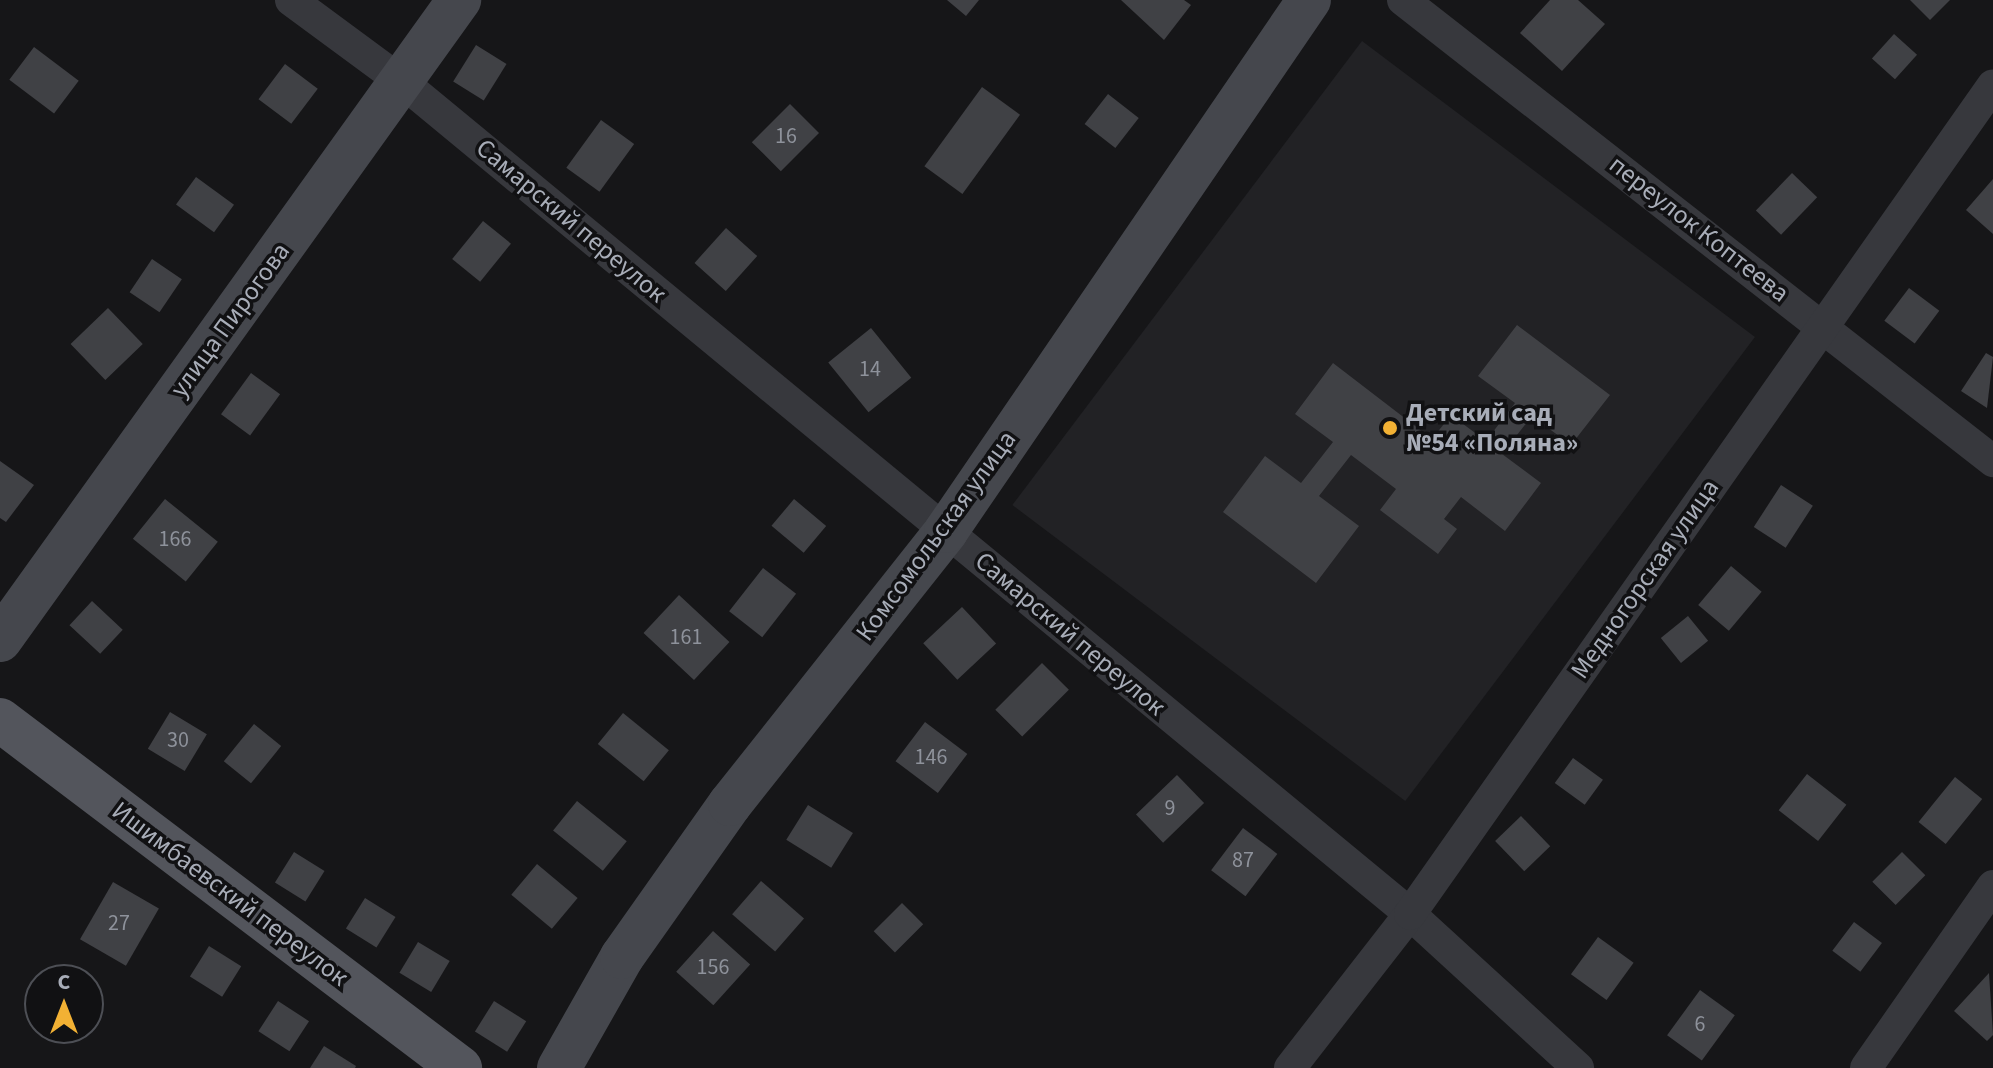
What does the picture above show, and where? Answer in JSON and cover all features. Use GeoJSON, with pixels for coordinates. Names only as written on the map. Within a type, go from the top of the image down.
{"type":"FeatureCollection","features":[{"type":"Feature","properties":{"kind":"main road","name":"улица Пирогова"},"geometry":{"type":"LineString","coordinates":[[0,640],[459,0]]}},
{"type":"Feature","properties":{"kind":"main road","name":"Комсомольская улица"},"geometry":{"type":"LineString","coordinates":[[559,1068],[622,957],[730,804],[946,531],[1309,0]]}},
{"type":"Feature","properties":{"kind":"main road","name":"Ишимбаевский переулок"},"geometry":{"type":"LineString","coordinates":[[0,720],[460,1068]]}},
{"type":"Feature","properties":{"kind":"street","name":"Самарский переулок"},"geometry":{"type":"LineString","coordinates":[[291,0],[401,81],[1410,914],[1578,1068]]}},
{"type":"Feature","properties":{"kind":"street","name":"переулок Коптеева"},"geometry":{"type":"LineString","coordinates":[[1403,0],[1823,325],[1993,461]]}},
{"type":"Feature","properties":{"kind":"street","name":"Медногорская улица"},"geometry":{"type":"LineString","coordinates":[[1290,1068],[1410,914],[1993,85]]}},
{"type":"Feature","properties":{"kind":"street"},"geometry":{"type":"LineString","coordinates":[[1866,1068],[1993,886]]}},
{"type":"Feature","properties":{"kind":"shaded area","name":"Детский сад №54 «Поляна»"},"geometry":{"type":"Polygon","coordinates":[[[1362,41],[1755,337],[1405,801],[1012,505],[1362,41]]]}},
{"type":"Feature","properties":{"kind":"building"},"geometry":{"type":"Polygon","coordinates":[[[947,0],[979,0],[966,16],[947,0]]]}},
{"type":"Feature","properties":{"kind":"building"},"geometry":{"type":"Polygon","coordinates":[[[1121,0],[1184,0],[1191,5],[1164,40],[1121,0]]]}},
{"type":"Feature","properties":{"kind":"building"},"geometry":{"type":"Polygon","coordinates":[[[1550,0],[1578,0],[1605,24],[1562,71],[1520,33],[1550,0]]]}},
{"type":"Feature","properties":{"kind":"building"},"geometry":{"type":"Polygon","coordinates":[[[1910,0],[1950,0],[1930,20],[1910,0]]]}},
{"type":"Feature","properties":{"kind":"building"},"geometry":{"type":"Polygon","coordinates":[[[1894,34],[1917,55],[1895,79],[1872,59],[1894,34]]]}},
{"type":"Feature","properties":{"kind":"building"},"geometry":{"type":"Polygon","coordinates":[[[476,45],[507,64],[484,101],[453,81],[476,45]]]}},
{"type":"Feature","properties":{"kind":"building"},"geometry":{"type":"Polygon","coordinates":[[[34,47],[79,81],[54,113],[9,80],[34,47]]]}},
{"type":"Feature","properties":{"kind":"building"},"geometry":{"type":"Polygon","coordinates":[[[285,64],[318,89],[291,124],[259,99],[285,64]]]}},
{"type":"Feature","properties":{"kind":"building"},"geometry":{"type":"Polygon","coordinates":[[[982,87],[1020,115],[962,194],[924,166],[982,87]]]}},
{"type":"Feature","properties":{"kind":"building"},"geometry":{"type":"Polygon","coordinates":[[[1108,94],[1139,118],[1115,148],[1085,124],[1108,94]]]}},
{"type":"Feature","properties":{"kind":"building"},"geometry":{"type":"Polygon","coordinates":[[[790,104],[819,133],[781,171],[752,142],[790,104]]]}},
{"type":"Feature","properties":{"kind":"building"},"geometry":{"type":"Polygon","coordinates":[[[601,120],[634,144],[599,192],[566,168],[601,120]]]}},
{"type":"Feature","properties":{"kind":"building"},"geometry":{"type":"Polygon","coordinates":[[[1792,173],[1817,197],[1781,235],[1756,210],[1792,173]]]}},
{"type":"Feature","properties":{"kind":"building"},"geometry":{"type":"Polygon","coordinates":[[[196,177],[234,205],[214,232],[176,205],[196,177]]]}},
{"type":"Feature","properties":{"kind":"building"},"geometry":{"type":"Polygon","coordinates":[[[1993,179],[1993,234],[1966,210],[1993,179]]]}},
{"type":"Feature","properties":{"kind":"building"},"geometry":{"type":"Polygon","coordinates":[[[483,221],[511,244],[480,282],[452,259],[483,221]]]}},
{"type":"Feature","properties":{"kind":"building"},"geometry":{"type":"Polygon","coordinates":[[[726,228],[757,256],[726,291],[695,263],[726,228]]]}},
{"type":"Feature","properties":{"kind":"building"},"geometry":{"type":"Polygon","coordinates":[[[152,259],[182,279],[159,312],[130,292],[152,259]]]}},
{"type":"Feature","properties":{"kind":"building"},"geometry":{"type":"Polygon","coordinates":[[[1909,288],[1939,311],[1915,344],[1884,321],[1909,288]]]}},
{"type":"Feature","properties":{"kind":"building"},"geometry":{"type":"Polygon","coordinates":[[[108,308],[143,344],[105,380],[71,344],[108,308]]]}},
{"type":"Feature","properties":{"kind":"building"},"geometry":{"type":"Polygon","coordinates":[[[1517,325],[1610,395],[1571,445],[1532,416],[1502,454],[1541,483],[1505,531],[1461,497],[1444,519],[1457,529],[1438,554],[1380,510],[1396,489],[1351,455],[1319,496],[1359,526],[1316,583],[1223,512],[1265,456],[1301,483],[1333,442],[1295,414],[1333,363],[1432,439],[1451,415],[1486,441],[1515,403],[1478,376],[1517,325]]]}},
{"type":"Feature","properties":{"kind":"building"},"geometry":{"type":"Polygon","coordinates":[[[871,328],[911,378],[869,412],[828,363],[871,328]]]}},
{"type":"Feature","properties":{"kind":"building"},"geometry":{"type":"Polygon","coordinates":[[[1986,353],[1993,357],[1987,408],[1961,391],[1986,353]]]}},
{"type":"Feature","properties":{"kind":"building"},"geometry":{"type":"Polygon","coordinates":[[[251,373],[280,394],[250,435],[221,414],[251,373]]]}},
{"type":"Feature","properties":{"kind":"building"},"geometry":{"type":"Polygon","coordinates":[[[0,461],[34,485],[6,522],[0,518],[0,461]]]}},
{"type":"Feature","properties":{"kind":"building"},"geometry":{"type":"Polygon","coordinates":[[[1781,485],[1813,506],[1786,548],[1754,527],[1781,485]]]}},
{"type":"Feature","properties":{"kind":"building"},"geometry":{"type":"Polygon","coordinates":[[[165,499],[218,542],[186,581],[133,539],[165,499]]]}},
{"type":"Feature","properties":{"kind":"building"},"geometry":{"type":"Polygon","coordinates":[[[794,499],[826,526],[804,553],[772,526],[794,499]]]}},
{"type":"Feature","properties":{"kind":"building"},"geometry":{"type":"Polygon","coordinates":[[[1731,566],[1762,592],[1729,631],[1698,605],[1731,566]]]}},
{"type":"Feature","properties":{"kind":"building"},"geometry":{"type":"Polygon","coordinates":[[[763,568],[796,594],[762,637],[729,611],[763,568]]]}},
{"type":"Feature","properties":{"kind":"building"},"geometry":{"type":"Polygon","coordinates":[[[679,595],[729,642],[694,680],[644,633],[679,595]]]}},
{"type":"Feature","properties":{"kind":"building"},"geometry":{"type":"Polygon","coordinates":[[[92,601],[123,630],[100,654],[69,625],[92,601]]]}},
{"type":"Feature","properties":{"kind":"building"},"geometry":{"type":"Polygon","coordinates":[[[962,607],[996,644],[957,680],[923,643],[962,607]]]}},
{"type":"Feature","properties":{"kind":"building"},"geometry":{"type":"Polygon","coordinates":[[[1688,616],[1708,641],[1681,663],[1661,638],[1688,616]]]}},
{"type":"Feature","properties":{"kind":"building"},"geometry":{"type":"Polygon","coordinates":[[[1042,663],[1069,690],[1022,737],[995,710],[1042,663]]]}},
{"type":"Feature","properties":{"kind":"building"},"geometry":{"type":"Polygon","coordinates":[[[170,712],[207,734],[185,771],[148,749],[170,712]]]}},
{"type":"Feature","properties":{"kind":"building"},"geometry":{"type":"Polygon","coordinates":[[[623,713],[669,750],[644,781],[598,744],[623,713]]]}},
{"type":"Feature","properties":{"kind":"building"},"geometry":{"type":"Polygon","coordinates":[[[925,722],[967,754],[938,793],[896,761],[925,722]]]}},
{"type":"Feature","properties":{"kind":"building"},"geometry":{"type":"Polygon","coordinates":[[[254,724],[281,746],[251,783],[224,761],[254,724]]]}},
{"type":"Feature","properties":{"kind":"building"},"geometry":{"type":"Polygon","coordinates":[[[1573,758],[1603,780],[1585,805],[1555,783],[1573,758]]]}},
{"type":"Feature","properties":{"kind":"building"},"geometry":{"type":"Polygon","coordinates":[[[1807,774],[1846,805],[1818,841],[1779,810],[1807,774]]]}},
{"type":"Feature","properties":{"kind":"building"},"geometry":{"type":"Polygon","coordinates":[[[1177,775],[1204,803],[1163,843],[1136,815],[1177,775]]]}},
{"type":"Feature","properties":{"kind":"building"},"geometry":{"type":"Polygon","coordinates":[[[1955,777],[1982,799],[1946,844],[1918,822],[1955,777]]]}},
{"type":"Feature","properties":{"kind":"building"},"geometry":{"type":"Polygon","coordinates":[[[577,801],[627,841],[603,871],[553,831],[577,801]]]}},
{"type":"Feature","properties":{"kind":"building"},"geometry":{"type":"Polygon","coordinates":[[[808,805],[853,833],[831,868],[786,840],[808,805]]]}},
{"type":"Feature","properties":{"kind":"building"},"geometry":{"type":"Polygon","coordinates":[[[1521,816],[1550,846],[1524,871],[1495,841],[1521,816]]]}},
{"type":"Feature","properties":{"kind":"building"},"geometry":{"type":"Polygon","coordinates":[[[1243,828],[1277,854],[1245,896],[1211,870],[1243,828]]]}},
{"type":"Feature","properties":{"kind":"building"},"geometry":{"type":"Polygon","coordinates":[[[294,852],[325,871],[305,902],[275,883],[294,852]]]}},
{"type":"Feature","properties":{"kind":"building"},"geometry":{"type":"Polygon","coordinates":[[[1902,852],[1925,875],[1896,905],[1872,882],[1902,852]]]}},
{"type":"Feature","properties":{"kind":"building"},"geometry":{"type":"Polygon","coordinates":[[[537,864],[578,898],[552,929],[511,895],[537,864]]]}},
{"type":"Feature","properties":{"kind":"building"},"geometry":{"type":"Polygon","coordinates":[[[761,881],[804,918],[775,952],[732,914],[761,881]]]}},
{"type":"Feature","properties":{"kind":"building"},"geometry":{"type":"Polygon","coordinates":[[[113,882],[159,908],[126,966],[80,939],[113,882]]]}},
{"type":"Feature","properties":{"kind":"building"},"geometry":{"type":"Polygon","coordinates":[[[365,898],[396,917],[376,948],[346,929],[365,898]]]}},
{"type":"Feature","properties":{"kind":"building"},"geometry":{"type":"Polygon","coordinates":[[[902,903],[923,924],[895,952],[874,931],[902,903]]]}},
{"type":"Feature","properties":{"kind":"building"},"geometry":{"type":"Polygon","coordinates":[[[1854,922],[1882,943],[1860,972],[1832,951],[1854,922]]]}},
{"type":"Feature","properties":{"kind":"building"},"geometry":{"type":"Polygon","coordinates":[[[713,931],[750,964],[713,1005],[676,972],[713,931]]]}},
{"type":"Feature","properties":{"kind":"building"},"geometry":{"type":"Polygon","coordinates":[[[1598,937],[1634,963],[1607,1000],[1571,974],[1598,937]]]}},
{"type":"Feature","properties":{"kind":"building"},"geometry":{"type":"Polygon","coordinates":[[[418,942],[450,961],[431,992],[399,973],[418,942]]]}},
{"type":"Feature","properties":{"kind":"building"},"geometry":{"type":"Polygon","coordinates":[[[209,946],[241,966],[222,997],[190,977],[209,946]]]}},
{"type":"Feature","properties":{"kind":"building"},"geometry":{"type":"Polygon","coordinates":[[[1989,973],[1993,1035],[1987,1041],[1954,1011],[1989,973]]]}},
{"type":"Feature","properties":{"kind":"building"},"geometry":{"type":"Polygon","coordinates":[[[1700,990],[1735,1015],[1702,1061],[1667,1035],[1700,990]]]}},
{"type":"Feature","properties":{"kind":"building"},"geometry":{"type":"Polygon","coordinates":[[[278,1001],[309,1021],[289,1051],[258,1031],[278,1001]]]}},
{"type":"Feature","properties":{"kind":"building"},"geometry":{"type":"Polygon","coordinates":[[[494,1001],[526,1021],[507,1052],[475,1032],[494,1001]]]}},
{"type":"Feature","properties":{"kind":"building"},"geometry":{"type":"Polygon","coordinates":[[[324,1046],[356,1066],[355,1068],[310,1068],[324,1046]]]}},
{"type":"Feature","properties":{"kind":"place","name":"Детский сад №54 «Поляна»"},"geometry":{"type":"Point","coordinates":[1390,428]}}]}
